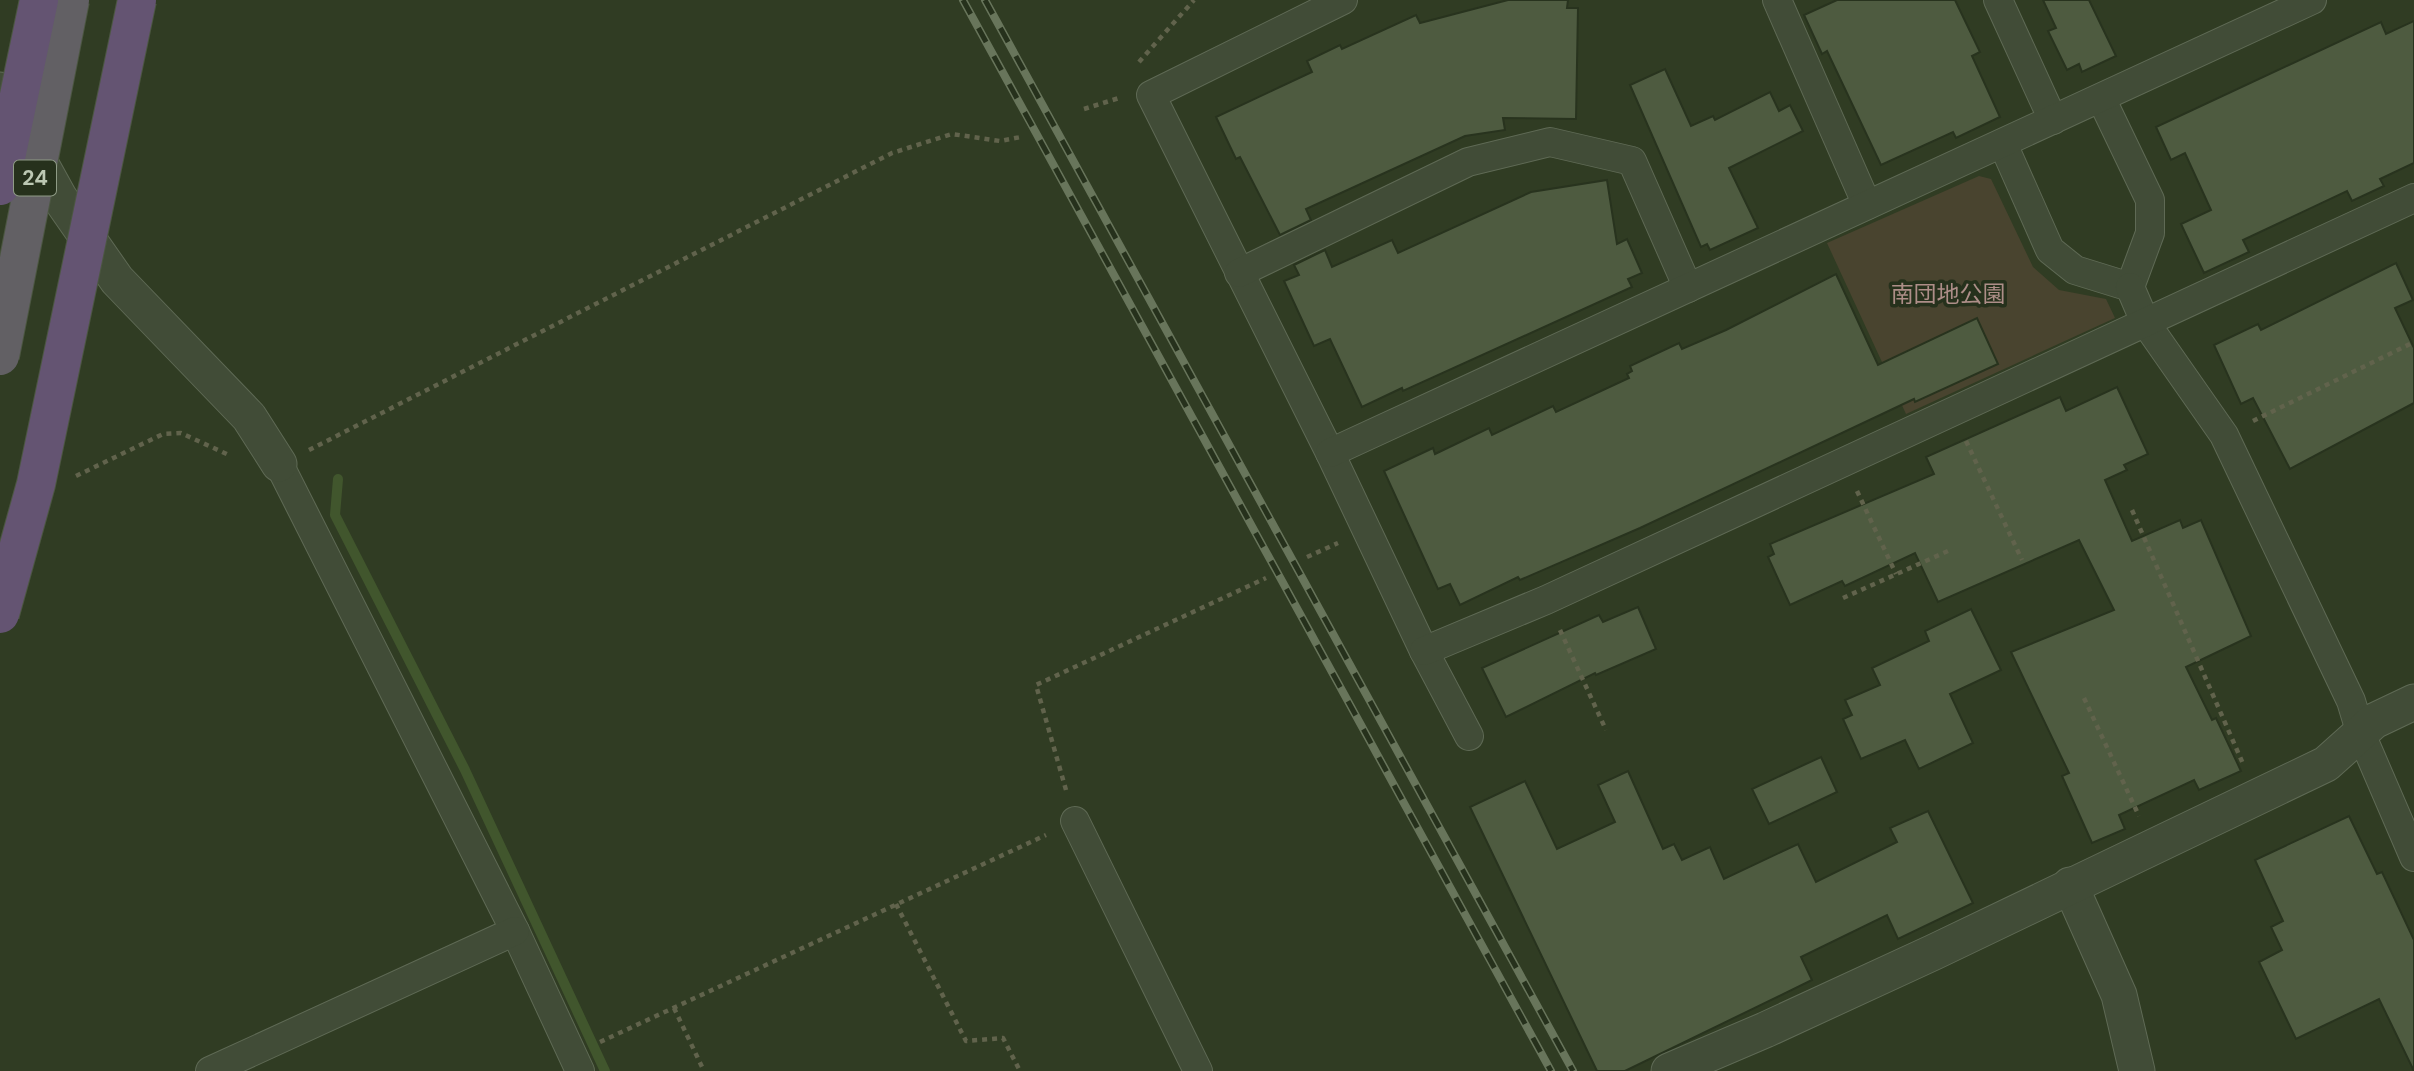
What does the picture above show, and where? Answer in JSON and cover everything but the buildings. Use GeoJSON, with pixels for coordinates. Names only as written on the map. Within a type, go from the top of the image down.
{"type":"FeatureCollection","features":[{"type":"Feature","properties":{"kind":"highway"},"geometry":{"type":"LineString","coordinates":[[0,186],[40,0]]}},
{"type":"Feature","properties":{"kind":"highway","name":"24"},"geometry":{"type":"LineString","coordinates":[[0,356],[69,0]]}},
{"type":"Feature","properties":{"kind":"highway"},"geometry":{"type":"LineString","coordinates":[[0,614],[36,484],[136,0]]}},
{"type":"Feature","properties":{"kind":"street"},"geometry":{"type":"LineString","coordinates":[[1343,0],[1151,95],[1330,453],[1424,651],[1469,736]]}},
{"type":"Feature","properties":{"kind":"street"},"geometry":{"type":"LineString","coordinates":[[1777,0],[1867,205]]}},
{"type":"Feature","properties":{"kind":"street"},"geometry":{"type":"LineString","coordinates":[[1998,0],[2053,120]]}},
{"type":"Feature","properties":{"kind":"street"},"geometry":{"type":"LineString","coordinates":[[1330,453],[2312,0]]}},
{"type":"Feature","properties":{"kind":"street"},"geometry":{"type":"LineString","coordinates":[[0,90],[59,197],[117,280],[249,417],[279,464],[515,931],[576,1063]]}},
{"type":"Feature","properties":{"kind":"street"},"geometry":{"type":"LineString","coordinates":[[2101,98],[2150,200],[2150,233],[2130,287],[2145,322],[2224,435],[2351,701],[2361,734],[2414,857]]}},
{"type":"Feature","properties":{"kind":"street"},"geometry":{"type":"LineString","coordinates":[[1239,273],[1468,162],[1550,142],[1632,161],[1688,288]]}},
{"type":"Feature","properties":{"kind":"street"},"geometry":{"type":"LineString","coordinates":[[2003,144],[2050,250],[2075,270],[2130,287]]}},
{"type":"Feature","properties":{"kind":"street"},"geometry":{"type":"LineString","coordinates":[[1424,651],[1546,600],[2414,198]]}},
{"type":"Feature","properties":{"kind":"street"},"geometry":{"type":"LineString","coordinates":[[1669,1071],[1777,1025],[2326,764],[2374,721],[2414,702]]}},
{"type":"Feature","properties":{"kind":"street"},"geometry":{"type":"LineString","coordinates":[[1075,821],[1198,1071]]}},
{"type":"Feature","properties":{"kind":"street"},"geometry":{"type":"LineString","coordinates":[[2070,885],[2119,995],[2137,1071]]}},
{"type":"Feature","properties":{"kind":"street"},"geometry":{"type":"LineString","coordinates":[[210,1071],[515,931]]}},
{"type":"Feature","properties":{"kind":"path"},"geometry":{"type":"LineString","coordinates":[[1138,64],[1194,0]]}},
{"type":"Feature","properties":{"kind":"path"},"geometry":{"type":"LineString","coordinates":[[1119,97],[1120,90]]}},
{"type":"Feature","properties":{"kind":"path"},"geometry":{"type":"LineString","coordinates":[[75,477],[163,434],[181,433],[227,456],[263,465],[279,464],[892,153],[952,134],[1000,141],[1021,137]]}},
{"type":"Feature","properties":{"kind":"path"},"geometry":{"type":"LineString","coordinates":[[2224,435],[2414,342]]}},
{"type":"Feature","properties":{"kind":"path"},"geometry":{"type":"LineString","coordinates":[[1952,412],[2022,560]]}},
{"type":"Feature","properties":{"kind":"path"},"geometry":{"type":"LineString","coordinates":[[1843,462],[1896,574]]}},
{"type":"Feature","properties":{"kind":"path"},"geometry":{"type":"LineString","coordinates":[[2132,510],[2257,796]]}},
{"type":"Feature","properties":{"kind":"path"},"geometry":{"type":"LineString","coordinates":[[1843,598],[1948,551]]}},
{"type":"Feature","properties":{"kind":"path"},"geometry":{"type":"LineString","coordinates":[[576,1063],[674,1008],[1075,821],[1036,685],[1266,578]]}},
{"type":"Feature","properties":{"kind":"path"},"geometry":{"type":"LineString","coordinates":[[1546,600],[1606,730]]}},
{"type":"Feature","properties":{"kind":"path"},"geometry":{"type":"LineString","coordinates":[[2084,698],[2152,845]]}},
{"type":"Feature","properties":{"kind":"path"},"geometry":{"type":"LineString","coordinates":[[896,904],[966,1041],[1003,1038],[1020,1071]]}},
{"type":"Feature","properties":{"kind":"path"},"geometry":{"type":"LineString","coordinates":[[674,1008],[704,1071]]}},
{"type":"Feature","properties":{"kind":"green space","name":"南団地公園"},"geometry":{"type":"Polygon","coordinates":[[[1979,176],[1991,179],[2033,267],[2059,290],[2106,299],[2115,318],[1906,414],[1827,243],[1979,176]]]}},
{"type":"Feature","properties":{"kind":"waterway"},"geometry":{"type":"LineString","coordinates":[[338,479],[335,515],[465,770],[605,1071]]}},
{"type":"Feature","properties":{"kind":"railway"},"geometry":{"type":"LineString","coordinates":[[963,0],[1551,1071]]}},
{"type":"Feature","properties":{"kind":"railway"},"geometry":{"type":"LineString","coordinates":[[985,0],[1573,1071]]}}]}
